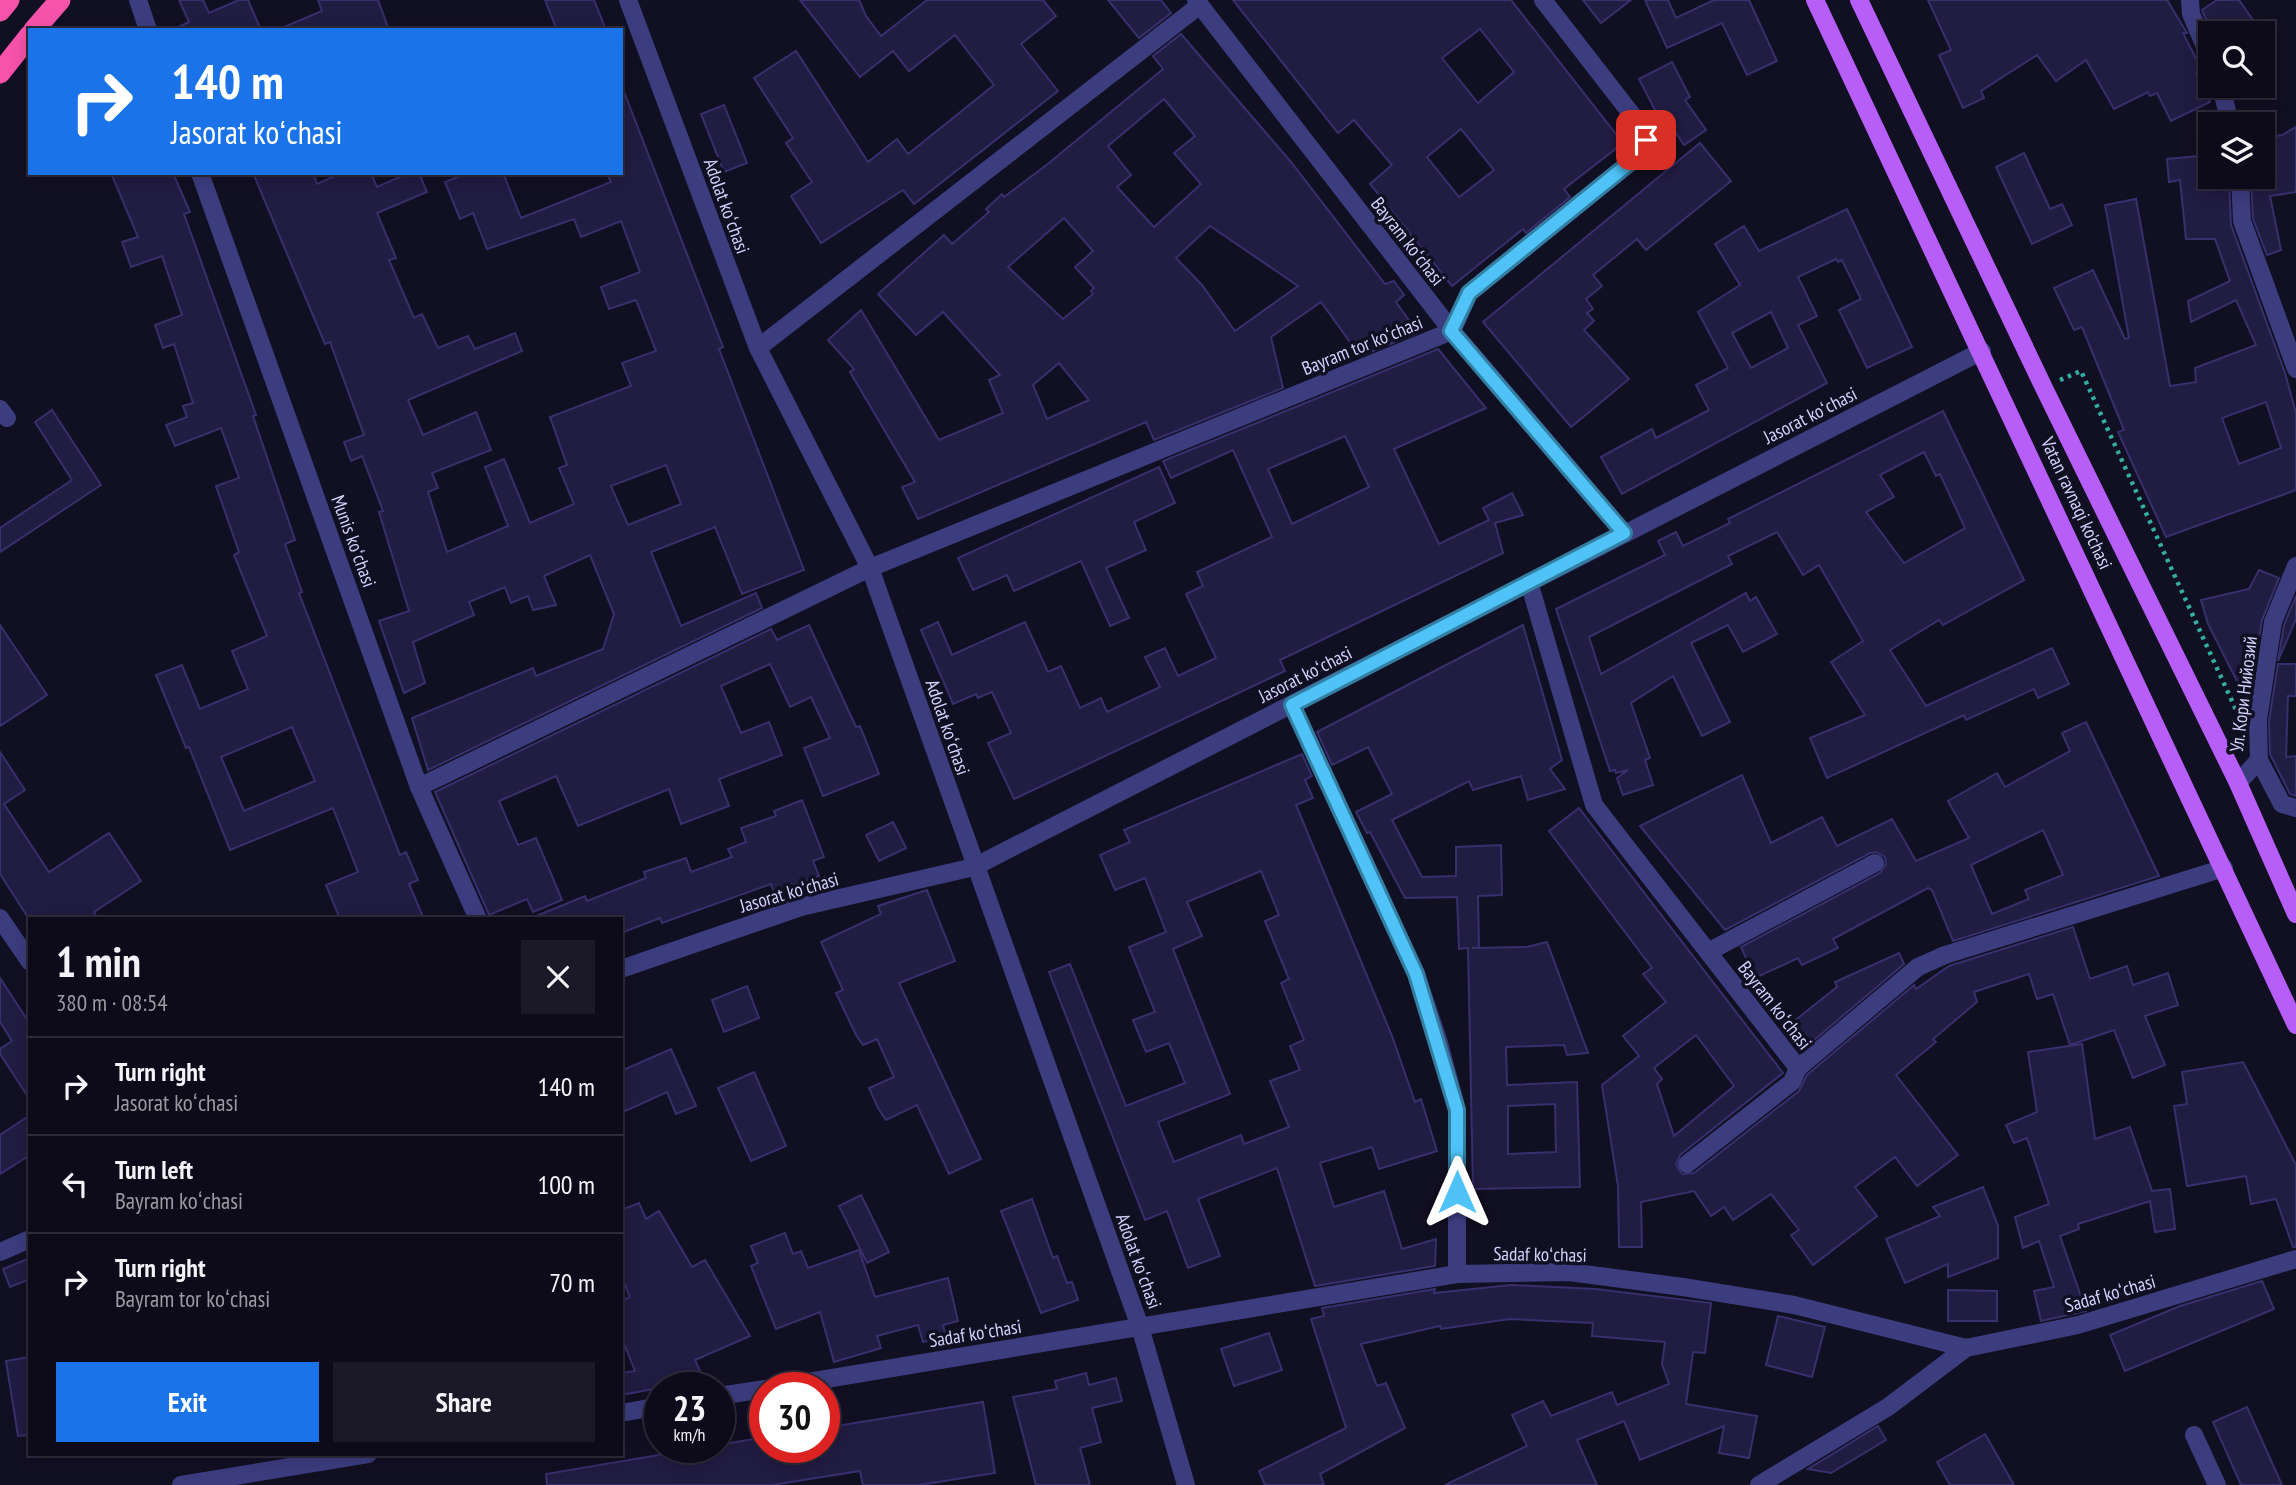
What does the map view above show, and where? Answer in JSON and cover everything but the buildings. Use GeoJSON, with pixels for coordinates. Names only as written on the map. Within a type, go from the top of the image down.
{"type":"FeatureCollection","features":[{"type":"Feature","properties":{"kind":"highway"},"geometry":{"type":"LineString","coordinates":[[0,11],[9,0]]}},
{"type":"Feature","properties":{"kind":"highway"},"geometry":{"type":"LineString","coordinates":[[36,28],[60,0]]}},
{"type":"Feature","properties":{"kind":"highway"},"geometry":{"type":"LineString","coordinates":[[0,73],[28,38]]}},
{"type":"Feature","properties":{"kind":"main road","name":"Vatan ravnaqi ko'chasi"},"geometry":{"type":"LineString","coordinates":[[1815,0],[2296,1025]]}},
{"type":"Feature","properties":{"kind":"main road","name":"Vatan ravnaqi ko'chasi"},"geometry":{"type":"LineString","coordinates":[[1860,0],[2044,388],[2238,783],[2296,914]]}},
{"type":"Feature","properties":{"kind":"street"},"geometry":{"type":"LineString","coordinates":[[138,0],[147,28]]}},
{"type":"Feature","properties":{"kind":"street","name":"Adolat koʻchasi"},"geometry":{"type":"LineString","coordinates":[[628,0],[758,348],[870,568],[974,867],[1140,1327],[1186,1485]]}},
{"type":"Feature","properties":{"kind":"street","name":"Bayram tor koʻchasi"},"geometry":{"type":"LineString","coordinates":[[419,787],[870,568],[1451,331],[1469,293],[1643,152],[1646,140],[1643,129],[1543,0]]}},
{"type":"Feature","properties":{"kind":"street"},"geometry":{"type":"LineString","coordinates":[[2190,0],[2190,14],[2198,32]]}},
{"type":"Feature","properties":{"kind":"street"},"geometry":{"type":"LineString","coordinates":[[758,348],[1198,3]]}},
{"type":"Feature","properties":{"kind":"street","name":"Bayram koʻchasi"},"geometry":{"type":"LineString","coordinates":[[1198,3],[1451,331],[1624,533]]}},
{"type":"Feature","properties":{"kind":"street","name":"Munis koʻchasi"},"geometry":{"type":"LineString","coordinates":[[201,175],[419,787],[477,917]]}},
{"type":"Feature","properties":{"kind":"street"},"geometry":{"type":"LineString","coordinates":[[2241,189],[2242,221],[2296,369]]}},
{"type":"Feature","properties":{"kind":"street","name":"Jasorat koʻchasi"},"geometry":{"type":"LineString","coordinates":[[623,967],[801,907],[974,867],[1982,351]]}},
{"type":"Feature","properties":{"kind":"street","name":"Ул. Кори Нийозий"},"geometry":{"type":"LineString","coordinates":[[2238,783],[2259,760],[2258,720],[2271,634],[2296,566]]}},
{"type":"Feature","properties":{"kind":"street","name":"Bayram koʻchasi"},"geometry":{"type":"LineString","coordinates":[[1529,582],[1594,805],[1798,1068],[1918,967],[1945,955],[2224,868]]}},
{"type":"Feature","properties":{"kind":"street"},"geometry":{"type":"LineString","coordinates":[[1292,705],[1416,974],[1439,1044],[1457,1110],[1457,1274]]}},
{"type":"Feature","properties":{"kind":"street"},"geometry":{"type":"LineString","coordinates":[[2259,760],[2282,804],[2296,808]]}},
{"type":"Feature","properties":{"kind":"street"},"geometry":{"type":"LineString","coordinates":[[1708,952],[1875,863]]}},
{"type":"Feature","properties":{"kind":"street"},"geometry":{"type":"LineString","coordinates":[[0,918],[28,959]]}},
{"type":"Feature","properties":{"kind":"street"},"geometry":{"type":"LineString","coordinates":[[1687,1164],[1792,1082],[1798,1068]]}},
{"type":"Feature","properties":{"kind":"street"},"geometry":{"type":"LineString","coordinates":[[0,1252],[28,1240]]}},
{"type":"Feature","properties":{"kind":"street","name":"Sadaf koʻchasi"},"geometry":{"type":"LineString","coordinates":[[840,1377],[1457,1274],[1569,1272],[1683,1287],[1794,1305],[1966,1348],[2078,1325],[2296,1259]]}},
{"type":"Feature","properties":{"kind":"street"},"geometry":{"type":"LineString","coordinates":[[1759,1485],[1888,1407],[1966,1348]]}},
{"type":"Feature","properties":{"kind":"street"},"geometry":{"type":"LineString","coordinates":[[623,1413],[644,1409]]}},
{"type":"Feature","properties":{"kind":"street"},"geometry":{"type":"LineString","coordinates":[[2194,1435],[2217,1485]]}},
{"type":"Feature","properties":{"kind":"street"},"geometry":{"type":"LineString","coordinates":[[181,1485],[356,1456]]}},
{"type":"Feature","properties":{"kind":"path"},"geometry":{"type":"LineString","coordinates":[[2044,388],[2081,371],[2242,722]]}},
{"type":"Feature","properties":{"kind":"route"},"geometry":{"type":"LineString","coordinates":[[1457,1192],[1457,1110],[1416,974],[1292,705],[1624,533],[1451,331],[1469,293],[1643,152],[1646,140]]}}]}
